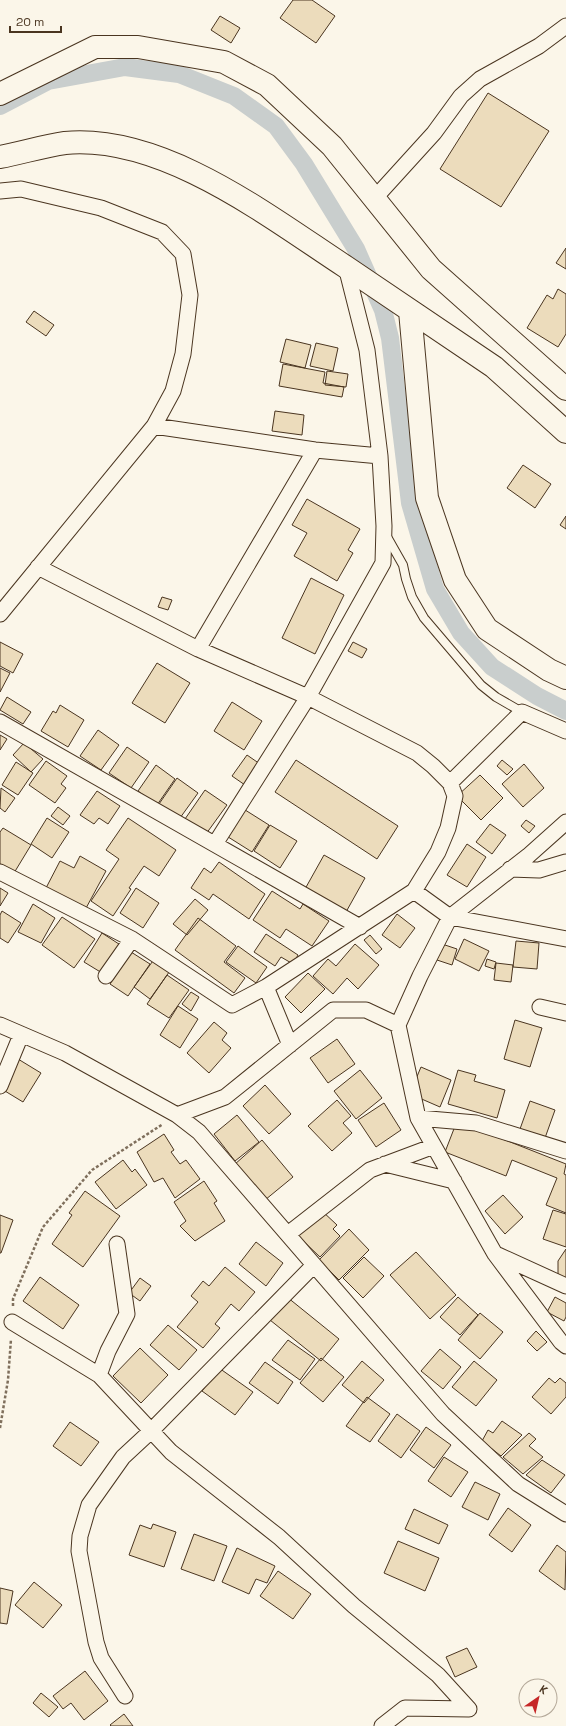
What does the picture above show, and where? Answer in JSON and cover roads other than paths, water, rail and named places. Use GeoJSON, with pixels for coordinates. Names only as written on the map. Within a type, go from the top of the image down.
{"type":"FeatureCollection","features":[{"type":"Feature","properties":{"kind":"main road"},"geometry":{"type":"LineString","coordinates":[[0,94],[95,47],[138,47],[224,62],[267,85],[332,146],[431,269],[566,389]]}},
{"type":"Feature","properties":{"kind":"main road"},"geometry":{"type":"LineString","coordinates":[[0,157],[66,143],[110,144],[154,156],[215,182],[382,290],[410,311],[494,367],[566,432]]}},
{"type":"Feature","properties":{"kind":"main road"},"geometry":{"type":"LineString","coordinates":[[410,311],[427,498],[455,580],[487,629],[549,670],[566,678]]}},
{"type":"Feature","properties":{"kind":"street"},"geometry":{"type":"LineString","coordinates":[[374,199],[434,133],[461,96],[480,78],[539,46],[566,26]]}},
{"type":"Feature","properties":{"kind":"street"},"geometry":{"type":"LineString","coordinates":[[0,191],[22,189],[101,208],[162,232],[183,254],[190,295],[183,354],[173,391],[154,426],[38,567],[2,605]]}},
{"type":"Feature","properties":{"kind":"street"},"geometry":{"type":"LineString","coordinates":[[215,844],[308,697],[383,563],[384,532],[380,456],[367,350],[349,270]]}},
{"type":"Feature","properties":{"kind":"street"},"geometry":{"type":"LineString","coordinates":[[154,426],[315,450],[380,456]]}},
{"type":"Feature","properties":{"kind":"street"},"geometry":{"type":"LineString","coordinates":[[198,649],[315,450]]}},
{"type":"Feature","properties":{"kind":"street"},"geometry":{"type":"LineString","coordinates":[[0,872],[132,939],[232,1006],[266,987],[414,891],[438,852],[448,828],[455,796],[450,783],[417,753],[308,697],[198,649],[38,567]]}},
{"type":"Feature","properties":{"kind":"street"},"geometry":{"type":"LineString","coordinates":[[450,783],[522,712],[566,731]]}},
{"type":"Feature","properties":{"kind":"street"},"geometry":{"type":"LineString","coordinates":[[0,722],[360,927]]}},
{"type":"Feature","properties":{"kind":"street"},"geometry":{"type":"LineString","coordinates":[[566,822],[450,917],[420,976],[398,1025],[418,1118],[495,1254],[561,1342],[566,1346]]}},
{"type":"Feature","properties":{"kind":"street"},"geometry":{"type":"LineString","coordinates":[[510,869],[539,870],[566,862]]}},
{"type":"Feature","properties":{"kind":"street"},"geometry":{"type":"LineString","coordinates":[[414,891],[450,917],[566,939]]}},
{"type":"Feature","properties":{"kind":"street"},"geometry":{"type":"LineString","coordinates":[[106,976],[132,939]]}},
{"type":"Feature","properties":{"kind":"street"},"geometry":{"type":"LineString","coordinates":[[266,987],[290,1045]]}},
{"type":"Feature","properties":{"kind":"street"},"geometry":{"type":"LineString","coordinates":[[540,1007],[566,1013]]}},
{"type":"Feature","properties":{"kind":"street"},"geometry":{"type":"LineString","coordinates":[[177,1115],[225,1097],[333,1010],[366,1010],[398,1025]]}},
{"type":"Feature","properties":{"kind":"street"},"geometry":{"type":"LineString","coordinates":[[0,1025],[64,1053],[177,1115],[199,1132],[443,1414],[518,1484],[566,1514]]}},
{"type":"Feature","properties":{"kind":"street"},"geometry":{"type":"LineString","coordinates":[[0,1086],[21,1035]]}},
{"type":"Feature","properties":{"kind":"street"},"geometry":{"type":"LineString","coordinates":[[418,1118],[476,1123],[566,1152]]}},
{"type":"Feature","properties":{"kind":"street"},"geometry":{"type":"LineString","coordinates":[[288,1234],[370,1170],[434,1146]]}},
{"type":"Feature","properties":{"kind":"street"},"geometry":{"type":"LineString","coordinates":[[385,1164],[454,1180]]}},
{"type":"Feature","properties":{"kind":"street"},"geometry":{"type":"LineString","coordinates":[[99,1375],[108,1351],[127,1314],[117,1244]]}},
{"type":"Feature","properties":{"kind":"street"},"geometry":{"type":"LineString","coordinates":[[495,1254],[566,1286]]}},
{"type":"Feature","properties":{"kind":"street"},"geometry":{"type":"LineString","coordinates":[[125,1696],[101,1658],[97,1647],[80,1557],[80,1536],[89,1505],[122,1457],[151,1431],[314,1265]]}},
{"type":"Feature","properties":{"kind":"street"},"geometry":{"type":"LineString","coordinates":[[12,1322],[99,1375],[171,1452],[279,1537],[354,1606],[438,1675],[469,1709],[405,1708],[382,1726]]}},
{"type":"Feature","properties":{"kind":"lane"},"geometry":{"type":"LineString","coordinates":[[384,532],[403,565],[412,598],[424,618],[481,685],[522,712]]}},
{"type":"Feature","properties":{"kind":"waterway"},"geometry":{"type":"LineString","coordinates":[[0,106],[48,81],[125,67],[179,74],[234,96],[276,126],[304,164],[356,249],[383,310],[390,338],[410,503],[435,589],[461,633],[492,667],[537,696],[566,711]]}}]}
